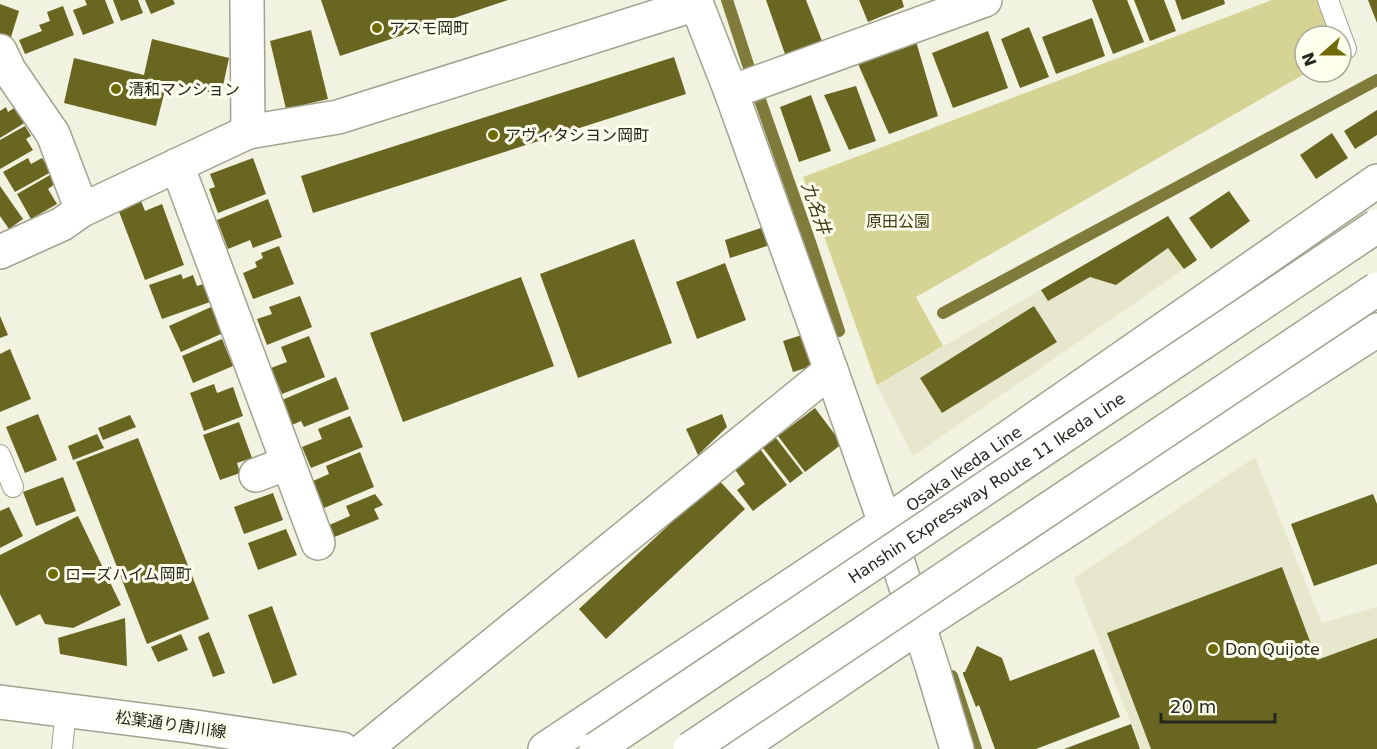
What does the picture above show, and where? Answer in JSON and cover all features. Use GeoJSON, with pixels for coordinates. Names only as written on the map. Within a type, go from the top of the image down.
{"type":"FeatureCollection","features":[{"type":"Feature","properties":{"kind":"main road"},"geometry":{"type":"LineString","coordinates":[[247,0],[248,132]]}},
{"type":"Feature","properties":{"kind":"main road"},"geometry":{"type":"LineString","coordinates":[[731,92],[985,0]]}},
{"type":"Feature","properties":{"kind":"main road"},"geometry":{"type":"LineString","coordinates":[[0,252],[62,224],[82,210],[248,132],[338,117],[695,2],[731,92],[885,523],[957,749]]}},
{"type":"Feature","properties":{"kind":"main road"},"geometry":{"type":"LineString","coordinates":[[0,51],[9,70],[53,134],[82,210]]}},
{"type":"Feature","properties":{"kind":"main road"},"geometry":{"type":"LineString","coordinates":[[177,165],[318,543]]}},
{"type":"Feature","properties":{"kind":"main road","name":"Osaka Ikeda Line"},"geometry":{"type":"LineString","coordinates":[[545,749],[885,523],[1377,181]]}},
{"type":"Feature","properties":{"kind":"main road","name":"Hanshin Expressway Route 11 Ikeda Line"},"geometry":{"type":"LineString","coordinates":[[596,749],[1377,226]]}},
{"type":"Feature","properties":{"kind":"main road"},"geometry":{"type":"LineString","coordinates":[[690,749],[1377,289]]}},
{"type":"Feature","properties":{"kind":"main road"},"geometry":{"type":"LineString","coordinates":[[738,749],[919,626],[1377,330]]}},
{"type":"Feature","properties":{"kind":"main road"},"geometry":{"type":"LineString","coordinates":[[365,749],[831,370]]}},
{"type":"Feature","properties":{"kind":"main road"},"geometry":{"type":"LineString","coordinates":[[256,474],[288,463]]}},
{"type":"Feature","properties":{"kind":"main road","name":"松葉通り唐川線"},"geometry":{"type":"LineString","coordinates":[[0,702],[189,726],[342,749]]}},
{"type":"Feature","properties":{"kind":"lane"},"geometry":{"type":"LineString","coordinates":[[1328,0],[1337,24]]}},
{"type":"Feature","properties":{"kind":"lane"},"geometry":{"type":"LineString","coordinates":[[0,454],[13,487]]}},
{"type":"Feature","properties":{"kind":"lane"},"geometry":{"type":"LineString","coordinates":[[62,749],[66,710]]}},
{"type":"Feature","properties":{"kind":"shaded area"},"geometry":{"type":"Polygon","coordinates":[[[1168,216],[1197,260],[913,456],[877,385],[1168,216]]]}},
{"type":"Feature","properties":{"kind":"shaded area"},"geometry":{"type":"Polygon","coordinates":[[[1255,457],[1322,623],[1377,607],[1377,749],[1141,749],[1074,578],[1255,457]]]}},
{"type":"Feature","properties":{"kind":"green space","name":"原田公園"},"geometry":{"type":"Polygon","coordinates":[[[1272,0],[1317,0],[1326,24],[1293,24],[1293,81],[916,297],[943,346],[877,385],[803,177],[1272,0]]]}},
{"type":"Feature","properties":{"kind":"building"},"geometry":{"type":"Polygon","coordinates":[[[85,0],[105,0],[114,23],[83,35],[73,10],[87,5],[85,0]]]}},
{"type":"Feature","properties":{"kind":"building"},"geometry":{"type":"Polygon","coordinates":[[[113,0],[138,0],[143,13],[121,21],[113,0]]]}},
{"type":"Feature","properties":{"kind":"building"},"geometry":{"type":"Polygon","coordinates":[[[145,0],[173,0],[175,4],[151,14],[145,0]]]}},
{"type":"Feature","properties":{"kind":"building","name":"アスモ岡町"},"geometry":{"type":"Polygon","coordinates":[[[321,0],[508,0],[340,56],[321,0]]]}},
{"type":"Feature","properties":{"kind":"building"},"geometry":{"type":"Polygon","coordinates":[[[766,0],[806,0],[822,41],[785,54],[766,0]]]}},
{"type":"Feature","properties":{"kind":"building"},"geometry":{"type":"Polygon","coordinates":[[[859,0],[902,0],[904,7],[868,22],[859,0]]]}},
{"type":"Feature","properties":{"kind":"building"},"geometry":{"type":"Polygon","coordinates":[[[1092,0],[1127,0],[1144,42],[1113,54],[1092,0]]]}},
{"type":"Feature","properties":{"kind":"building"},"geometry":{"type":"Polygon","coordinates":[[[1134,0],[1164,0],[1176,31],[1150,41],[1134,0]]]}},
{"type":"Feature","properties":{"kind":"building"},"geometry":{"type":"Polygon","coordinates":[[[1175,0],[1224,0],[1225,4],[1182,20],[1175,0]]]}},
{"type":"Feature","properties":{"kind":"building"},"geometry":{"type":"Polygon","coordinates":[[[1368,0],[1377,0],[1377,23],[1368,0]]]}},
{"type":"Feature","properties":{"kind":"building"},"geometry":{"type":"Polygon","coordinates":[[[0,4],[19,11],[11,37],[0,33],[0,4]]]}},
{"type":"Feature","properties":{"kind":"building"},"geometry":{"type":"Polygon","coordinates":[[[63,6],[74,35],[25,54],[19,40],[42,31],[39,25],[50,21],[47,12],[63,6]]]}},
{"type":"Feature","properties":{"kind":"building"},"geometry":{"type":"Polygon","coordinates":[[[1092,18],[1105,56],[1056,74],[1042,37],[1092,18]]]}},
{"type":"Feature","properties":{"kind":"building"},"geometry":{"type":"Polygon","coordinates":[[[1029,27],[1049,77],[1020,88],[1001,39],[1029,27]]]}},
{"type":"Feature","properties":{"kind":"building"},"geometry":{"type":"Polygon","coordinates":[[[311,30],[328,99],[286,109],[270,41],[311,30]]]}},
{"type":"Feature","properties":{"kind":"building"},"geometry":{"type":"Polygon","coordinates":[[[988,31],[1008,88],[953,108],[932,53],[988,31]]]}},
{"type":"Feature","properties":{"kind":"building"},"geometry":{"type":"Polygon","coordinates":[[[915,38],[938,116],[889,134],[855,57],[915,38]]]}},
{"type":"Feature","properties":{"kind":"building","name":"清和マンション"},"geometry":{"type":"Polygon","coordinates":[[[152,39],[229,58],[221,95],[167,82],[156,126],[64,103],[74,58],[144,75],[152,39]]]}},
{"type":"Feature","properties":{"kind":"building","name":"アヴィタシヨン岡町"},"geometry":{"type":"Polygon","coordinates":[[[674,57],[686,94],[313,213],[301,176],[674,57]]]}},
{"type":"Feature","properties":{"kind":"building"},"geometry":{"type":"Polygon","coordinates":[[[856,86],[876,141],[849,150],[824,95],[856,86]]]}},
{"type":"Feature","properties":{"kind":"building"},"geometry":{"type":"Polygon","coordinates":[[[811,95],[831,151],[799,162],[780,107],[811,95]]]}},
{"type":"Feature","properties":{"kind":"building"},"geometry":{"type":"Polygon","coordinates":[[[17,106],[26,122],[0,138],[0,111],[6,107],[8,112],[17,106]]]}},
{"type":"Feature","properties":{"kind":"building"},"geometry":{"type":"Polygon","coordinates":[[[1377,110],[1377,135],[1355,149],[1344,131],[1377,110]]]}},
{"type":"Feature","properties":{"kind":"building"},"geometry":{"type":"Polygon","coordinates":[[[25,126],[31,136],[26,139],[33,150],[0,169],[0,140],[25,126]]]}},
{"type":"Feature","properties":{"kind":"building"},"geometry":{"type":"Polygon","coordinates":[[[1332,133],[1348,158],[1316,179],[1300,155],[1332,133]]]}},
{"type":"Feature","properties":{"kind":"building"},"geometry":{"type":"Polygon","coordinates":[[[28,158],[31,164],[42,158],[51,172],[15,192],[3,172],[28,158]]]}},
{"type":"Feature","properties":{"kind":"building"},"geometry":{"type":"Polygon","coordinates":[[[253,158],[266,194],[218,213],[209,189],[215,187],[210,174],[253,158]]]}},
{"type":"Feature","properties":{"kind":"building"},"geometry":{"type":"Polygon","coordinates":[[[50,175],[55,184],[48,189],[57,204],[31,219],[17,194],[50,175]]]}},
{"type":"Feature","properties":{"kind":"building"},"geometry":{"type":"Polygon","coordinates":[[[0,186],[23,219],[9,229],[0,216],[0,186]]]}},
{"type":"Feature","properties":{"kind":"building"},"geometry":{"type":"Polygon","coordinates":[[[1229,191],[1250,221],[1211,249],[1189,218],[1229,191]]]}},
{"type":"Feature","properties":{"kind":"building"},"geometry":{"type":"Polygon","coordinates":[[[268,199],[282,237],[253,248],[250,240],[228,249],[217,220],[268,199]]]}},
{"type":"Feature","properties":{"kind":"building"},"geometry":{"type":"Polygon","coordinates":[[[141,201],[145,211],[162,204],[184,265],[145,280],[118,209],[141,201]]]}},
{"type":"Feature","properties":{"kind":"building"},"geometry":{"type":"Polygon","coordinates":[[[1168,216],[1197,260],[1184,269],[1168,248],[1116,285],[1090,277],[1048,301],[1041,290],[1168,216]]]}},
{"type":"Feature","properties":{"kind":"building"},"geometry":{"type":"Polygon","coordinates":[[[764,227],[770,245],[730,258],[725,240],[764,227]]]}},
{"type":"Feature","properties":{"kind":"building"},"geometry":{"type":"Polygon","coordinates":[[[634,239],[672,343],[578,378],[540,274],[634,239]]]}},
{"type":"Feature","properties":{"kind":"building"},"geometry":{"type":"Polygon","coordinates":[[[279,246],[294,284],[253,299],[243,273],[257,267],[255,262],[263,258],[261,253],[279,246]]]}},
{"type":"Feature","properties":{"kind":"building"},"geometry":{"type":"Polygon","coordinates":[[[725,263],[746,320],[697,339],[676,282],[725,263]]]}},
{"type":"Feature","properties":{"kind":"building"},"geometry":{"type":"Polygon","coordinates":[[[181,274],[183,279],[193,275],[197,286],[204,284],[210,302],[162,319],[149,285],[181,274]]]}},
{"type":"Feature","properties":{"kind":"building"},"geometry":{"type":"Polygon","coordinates":[[[521,277],[554,366],[403,422],[370,333],[521,277]]]}},
{"type":"Feature","properties":{"kind":"building"},"geometry":{"type":"Polygon","coordinates":[[[300,296],[312,327],[267,345],[257,319],[272,314],[269,307],[300,296]]]}},
{"type":"Feature","properties":{"kind":"building"},"geometry":{"type":"Polygon","coordinates":[[[1034,306],[1057,342],[942,413],[920,378],[1034,306]]]}},
{"type":"Feature","properties":{"kind":"building"},"geometry":{"type":"Polygon","coordinates":[[[211,307],[223,333],[181,352],[169,326],[211,307]]]}},
{"type":"Feature","properties":{"kind":"building"},"geometry":{"type":"Polygon","coordinates":[[[0,316],[8,335],[0,338],[0,316]]]}},
{"type":"Feature","properties":{"kind":"building"},"geometry":{"type":"Polygon","coordinates":[[[805,334],[815,365],[793,372],[783,341],[805,334]]]}},
{"type":"Feature","properties":{"kind":"building"},"geometry":{"type":"Polygon","coordinates":[[[309,336],[325,377],[282,394],[271,368],[287,362],[281,347],[309,336]]]}},
{"type":"Feature","properties":{"kind":"building"},"geometry":{"type":"Polygon","coordinates":[[[222,339],[233,366],[193,383],[182,356],[222,339]]]}},
{"type":"Feature","properties":{"kind":"building"},"geometry":{"type":"Polygon","coordinates":[[[10,349],[31,399],[0,412],[0,354],[10,349]]]}},
{"type":"Feature","properties":{"kind":"building"},"geometry":{"type":"Polygon","coordinates":[[[336,377],[349,409],[304,427],[301,421],[292,425],[282,400],[336,377]]]}},
{"type":"Feature","properties":{"kind":"building"},"geometry":{"type":"Polygon","coordinates":[[[214,384],[217,393],[233,387],[243,416],[204,431],[190,393],[214,384]]]}},
{"type":"Feature","properties":{"kind":"building"},"geometry":{"type":"Polygon","coordinates":[[[815,408],[842,444],[805,472],[778,436],[815,408]]]}},
{"type":"Feature","properties":{"kind":"building"},"geometry":{"type":"Polygon","coordinates":[[[38,414],[57,460],[25,473],[6,427],[38,414]]]}},
{"type":"Feature","properties":{"kind":"building"},"geometry":{"type":"Polygon","coordinates":[[[722,414],[727,427],[698,455],[686,429],[722,414]]]}},
{"type":"Feature","properties":{"kind":"building"},"geometry":{"type":"Polygon","coordinates":[[[130,415],[136,427],[103,440],[98,428],[130,415]]]}},
{"type":"Feature","properties":{"kind":"building"},"geometry":{"type":"Polygon","coordinates":[[[350,416],[363,447],[311,468],[302,447],[322,439],[318,429],[350,416]]]}},
{"type":"Feature","properties":{"kind":"building"},"geometry":{"type":"Polygon","coordinates":[[[239,422],[252,458],[237,463],[240,473],[220,480],[203,435],[239,422]]]}},
{"type":"Feature","properties":{"kind":"building"},"geometry":{"type":"Polygon","coordinates":[[[97,434],[104,448],[73,460],[68,446],[97,434]]]}},
{"type":"Feature","properties":{"kind":"building"},"geometry":{"type":"Polygon","coordinates":[[[138,438],[209,619],[147,644],[76,462],[138,438]]]}},
{"type":"Feature","properties":{"kind":"building"},"geometry":{"type":"Polygon","coordinates":[[[776,438],[803,473],[790,483],[763,448],[776,438]]]}},
{"type":"Feature","properties":{"kind":"building"},"geometry":{"type":"Polygon","coordinates":[[[760,449],[787,485],[753,511],[737,490],[745,484],[734,468],[760,449]]]}},
{"type":"Feature","properties":{"kind":"building"},"geometry":{"type":"Polygon","coordinates":[[[360,452],[374,487],[324,508],[313,481],[329,474],[326,466],[360,452]]]}},
{"type":"Feature","properties":{"kind":"building"},"geometry":{"type":"Polygon","coordinates":[[[63,477],[76,511],[36,526],[23,492],[63,477]]]}},
{"type":"Feature","properties":{"kind":"building"},"geometry":{"type":"Polygon","coordinates":[[[718,479],[745,509],[606,639],[579,609],[718,479]]]}},
{"type":"Feature","properties":{"kind":"building"},"geometry":{"type":"Polygon","coordinates":[[[273,493],[283,520],[244,534],[234,507],[273,493]]]}},
{"type":"Feature","properties":{"kind":"building"},"geometry":{"type":"Polygon","coordinates":[[[375,494],[383,505],[374,509],[379,519],[332,538],[327,526],[350,516],[346,506],[375,494]]]}},
{"type":"Feature","properties":{"kind":"building"},"geometry":{"type":"Polygon","coordinates":[[[1373,494],[1377,504],[1377,564],[1314,586],[1291,524],[1373,494]]]}},
{"type":"Feature","properties":{"kind":"building"},"geometry":{"type":"Polygon","coordinates":[[[9,507],[23,536],[0,548],[0,511],[9,507]]]}},
{"type":"Feature","properties":{"kind":"building","name":"ローズハイム岡町"},"geometry":{"type":"Polygon","coordinates":[[[78,516],[121,605],[73,628],[45,624],[40,614],[16,626],[0,594],[0,555],[78,516]]]}},
{"type":"Feature","properties":{"kind":"building"},"geometry":{"type":"Polygon","coordinates":[[[286,529],[297,555],[258,570],[248,543],[286,529]]]}},
{"type":"Feature","properties":{"kind":"building","name":"Don Quijote"},"geometry":{"type":"Polygon","coordinates":[[[1282,567],[1317,660],[1377,638],[1377,749],[1151,749],[1107,633],[1282,567]]]}},
{"type":"Feature","properties":{"kind":"building"},"geometry":{"type":"Polygon","coordinates":[[[272,606],[297,675],[273,684],[248,615],[272,606]]]}},
{"type":"Feature","properties":{"kind":"building"},"geometry":{"type":"Polygon","coordinates":[[[125,618],[127,666],[60,654],[58,638],[125,618]]]}},
{"type":"Feature","properties":{"kind":"building"},"geometry":{"type":"Polygon","coordinates":[[[209,632],[225,673],[213,677],[198,637],[209,632]]]}},
{"type":"Feature","properties":{"kind":"building"},"geometry":{"type":"Polygon","coordinates":[[[181,634],[188,650],[158,662],[151,647],[181,634]]]}},
{"type":"Feature","properties":{"kind":"building"},"geometry":{"type":"Polygon","coordinates":[[[977,646],[1002,658],[1010,681],[1094,649],[1120,717],[1036,749],[995,749],[979,705],[976,707],[963,674],[977,646]]]}},
{"type":"Feature","properties":{"kind":"building"},"geometry":{"type":"Polygon","coordinates":[[[1131,724],[1140,749],[1064,749],[1131,724]]]}},
{"type":"Feature","properties":{"kind":"waterway","name":"九名井"},"geometry":{"type":"LineString","coordinates":[[727,0],[750,71]]}},
{"type":"Feature","properties":{"kind":"waterway"},"geometry":{"type":"LineString","coordinates":[[943,313],[1377,80]]}},
{"type":"Feature","properties":{"kind":"waterway","name":"九名井"},"geometry":{"type":"LineString","coordinates":[[759,97],[839,331]]}},
{"type":"Feature","properties":{"kind":"waterway","name":"九名井"},"geometry":{"type":"LineString","coordinates":[[952,676],[976,749]]}},
{"type":"Feature","properties":{"kind":"place","name":"アスモ岡町"},"geometry":{"type":"Point","coordinates":[377,28]}},
{"type":"Feature","properties":{"kind":"place","name":"清和マンション"},"geometry":{"type":"Point","coordinates":[116,89]}},
{"type":"Feature","properties":{"kind":"place","name":"アヴィタシヨン岡町"},"geometry":{"type":"Point","coordinates":[493,135]}},
{"type":"Feature","properties":{"kind":"place","name":"ローズハイム岡町"},"geometry":{"type":"Point","coordinates":[53,574]}},
{"type":"Feature","properties":{"kind":"place","name":"Don Quijote"},"geometry":{"type":"Point","coordinates":[1213,649]}}]}
